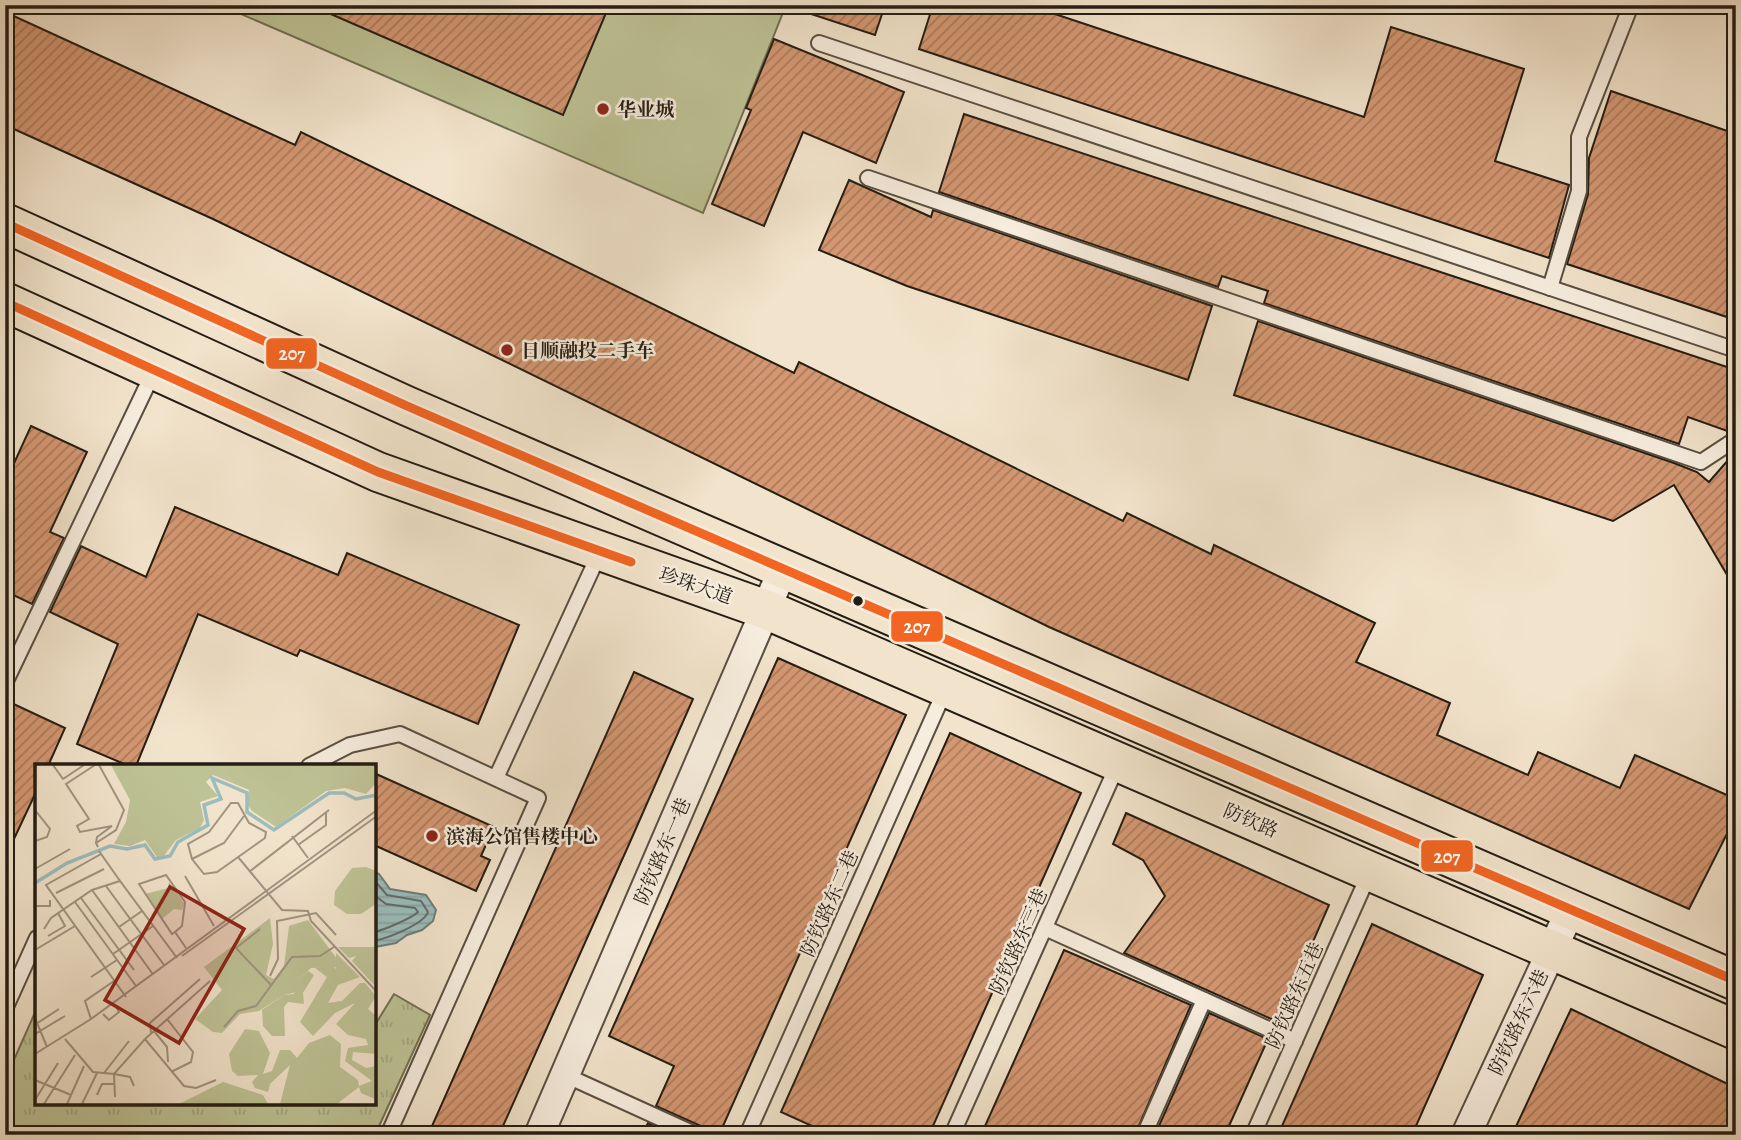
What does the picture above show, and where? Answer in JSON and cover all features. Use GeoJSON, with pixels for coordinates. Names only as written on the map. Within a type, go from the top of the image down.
{"type":"FeatureCollection","features":[{"type":"Feature","properties":{"kind":"main road"},"geometry":{"type":"LineString","coordinates":[[5,223],[407,406],[1735,979]]}},
{"type":"Feature","properties":{"kind":"main road","name":"珍珠大道"},"geometry":{"type":"LineString","coordinates":[[5,302],[378,472],[767,610]]}},
{"type":"Feature","properties":{"kind":"main road","name":"防钦路"},"geometry":{"type":"LineString","coordinates":[[767,610],[1736,1030]]}},
{"type":"Feature","properties":{"kind":"street","name":"防钦路东一巷"},"geometry":{"type":"LineString","coordinates":[[539,1135],[784,567]]}},
{"type":"Feature","properties":{"kind":"street","name":"防钦路东六巷"},"geometry":{"type":"LineString","coordinates":[[1466,1135],[1571,909]]}},
{"type":"Feature","properties":{"kind":"lane"},"geometry":{"type":"LineString","coordinates":[[1550,288],[1579,191],[1579,137],[1631,5]]}},
{"type":"Feature","properties":{"kind":"lane"},"geometry":{"type":"LineString","coordinates":[[819,43],[1736,351]]}},
{"type":"Feature","properties":{"kind":"lane"},"geometry":{"type":"LineString","coordinates":[[868,178],[1701,462],[1736,439]]}},
{"type":"Feature","properties":{"kind":"lane"},"geometry":{"type":"LineString","coordinates":[[5,683],[155,370]]}},
{"type":"Feature","properties":{"kind":"lane"},"geometry":{"type":"LineString","coordinates":[[496,778],[600,551]]}},
{"type":"Feature","properties":{"kind":"lane","name":"防钦路东二巷"},"geometry":{"type":"LineString","coordinates":[[747,1135],[946,687]]}},
{"type":"Feature","properties":{"kind":"lane"},"geometry":{"type":"LineString","coordinates":[[311,764],[350,745],[400,734],[538,798],[388,1135]]}},
{"type":"Feature","properties":{"kind":"lane","name":"防钦路东三巷"},"geometry":{"type":"LineString","coordinates":[[952,1135],[1118,762]]}},
{"type":"Feature","properties":{"kind":"lane","name":"防钦路东五巷"},"geometry":{"type":"LineString","coordinates":[[1253,1135],[1370,872]]}},
{"type":"Feature","properties":{"kind":"lane"},"geometry":{"type":"LineString","coordinates":[[1045,928],[1295,1041]]}},
{"type":"Feature","properties":{"kind":"lane"},"geometry":{"type":"LineString","coordinates":[[5,1009],[35,942]]}},
{"type":"Feature","properties":{"kind":"lane"},"geometry":{"type":"LineString","coordinates":[[1144,1135],[1204,1000]]}},
{"type":"Feature","properties":{"kind":"lane"},"geometry":{"type":"LineString","coordinates":[[565,1075],[697,1135]]}},
{"type":"Feature","properties":{"kind":"green space","name":"华业城"},"geometry":{"type":"Polygon","coordinates":[[[220,5],[786,5],[703,213],[220,5]]]}},
{"type":"Feature","properties":{"kind":"green space"},"geometry":{"type":"Polygon","coordinates":[[[394,994],[430,1015],[375,1135],[5,1135],[5,1080],[35,1012],[35,1105],[376,1105],[376,1023],[394,994]]]}},
{"type":"Feature","properties":{"kind":"water"},"geometry":{"type":"Polygon","coordinates":[[[376,872],[390,889],[426,895],[436,910],[433,921],[422,930],[407,935],[396,943],[376,947],[376,872]]]}},
{"type":"Feature","properties":{"kind":"building"},"geometry":{"type":"Polygon","coordinates":[[[310,5],[588,5],[606,13],[563,115],[310,5]]]}},
{"type":"Feature","properties":{"kind":"building"},"geometry":{"type":"Polygon","coordinates":[[[799,5],[885,5],[875,35],[799,10],[799,5]]]}},
{"type":"Feature","properties":{"kind":"building"},"geometry":{"type":"Polygon","coordinates":[[[933,5],[1028,5],[1364,117],[1391,27],[1524,69],[1495,161],[1569,185],[1549,258],[919,49],[933,5]]]}},
{"type":"Feature","properties":{"kind":"building"},"geometry":{"type":"Polygon","coordinates":[[[5,12],[295,145],[301,132],[794,373],[799,362],[1123,521],[1127,513],[1211,554],[1214,545],[1375,623],[1356,662],[1450,703],[1437,735],[1528,775],[1538,752],[1620,788],[1635,755],[1736,799],[1736,816],[1689,909],[1049,627],[213,219],[5,125],[5,12]]]}},
{"type":"Feature","properties":{"kind":"building"},"geometry":{"type":"Polygon","coordinates":[[[774,39],[904,92],[876,163],[803,132],[764,226],[712,204],[751,110],[746,108],[774,39]]]}},
{"type":"Feature","properties":{"kind":"building"},"geometry":{"type":"Polygon","coordinates":[[[1611,91],[1736,134],[1736,320],[1567,264],[1588,194],[1589,158],[1611,91]]]}},
{"type":"Feature","properties":{"kind":"building"},"geometry":{"type":"Polygon","coordinates":[[[964,114],[1736,370],[1736,429],[1730,432],[1688,417],[1679,444],[1264,303],[1268,291],[1222,276],[1218,287],[939,192],[964,114]]]}},
{"type":"Feature","properties":{"kind":"building"},"geometry":{"type":"Polygon","coordinates":[[[849,180],[931,217],[933,210],[1212,306],[1188,380],[907,286],[819,250],[849,180]]]}},
{"type":"Feature","properties":{"kind":"building"},"geometry":{"type":"Polygon","coordinates":[[[1258,321],[1674,463],[1697,472],[1709,482],[1736,451],[1736,590],[1674,485],[1613,521],[1234,395],[1258,321]]]}},
{"type":"Feature","properties":{"kind":"building"},"geometry":{"type":"Polygon","coordinates":[[[31,426],[87,452],[50,532],[64,538],[32,604],[5,591],[5,483],[31,426]]]}},
{"type":"Feature","properties":{"kind":"building"},"geometry":{"type":"Polygon","coordinates":[[[175,507],[338,575],[347,553],[519,625],[478,724],[300,650],[297,656],[198,614],[137,764],[124,764],[77,744],[118,644],[50,612],[81,546],[146,577],[175,507]]]}},
{"type":"Feature","properties":{"kind":"building"},"geometry":{"type":"Polygon","coordinates":[[[778,658],[906,715],[719,1135],[707,1135],[701,1126],[656,1106],[674,1066],[609,1036],[778,658]]]}},
{"type":"Feature","properties":{"kind":"building"},"geometry":{"type":"Polygon","coordinates":[[[634,672],[693,699],[630,842],[499,1135],[428,1135],[634,672]]]}},
{"type":"Feature","properties":{"kind":"building"},"geometry":{"type":"Polygon","coordinates":[[[5,700],[65,728],[49,764],[35,764],[35,794],[5,858],[5,700]]]}},
{"type":"Feature","properties":{"kind":"building"},"geometry":{"type":"Polygon","coordinates":[[[950,733],[1081,793],[929,1135],[832,1135],[781,1112],[950,733]]]}},
{"type":"Feature","properties":{"kind":"building","name":"滨海公馆售楼中心"},"geometry":{"type":"Polygon","coordinates":[[[376,774],[494,827],[481,856],[490,860],[476,891],[376,846],[376,774]]]}},
{"type":"Feature","properties":{"kind":"building"},"geometry":{"type":"Polygon","coordinates":[[[1126,813],[1329,905],[1278,1022],[1124,953],[1165,896],[1143,860],[1113,844],[1126,813]]]}},
{"type":"Feature","properties":{"kind":"building"},"geometry":{"type":"Polygon","coordinates":[[[1372,924],[1483,975],[1412,1135],[1278,1135],[1372,924]]]}},
{"type":"Feature","properties":{"kind":"building"},"geometry":{"type":"Polygon","coordinates":[[[1064,950],[1191,1005],[1135,1135],[981,1135],[1064,950]]]}},
{"type":"Feature","properties":{"kind":"building"},"geometry":{"type":"Polygon","coordinates":[[[1571,1009],[1736,1088],[1736,1135],[1512,1135],[1571,1009]]]}},
{"type":"Feature","properties":{"kind":"building"},"geometry":{"type":"Polygon","coordinates":[[[1209,1013],[1268,1039],[1225,1135],[1155,1135],[1209,1013]]]}},
{"type":"Feature","properties":{"kind":"building"},"geometry":{"type":"Polygon","coordinates":[[[648,1123],[673,1135],[642,1135],[648,1123]]]}},
{"type":"Feature","properties":{"kind":"transit line","name":"207"},"geometry":{"type":"LineString","coordinates":[[5,223],[407,406],[1736,981]]}},
{"type":"Feature","properties":{"kind":"transit line","name":"207"},"geometry":{"type":"LineString","coordinates":[[5,302],[378,472],[631,562]]}},
{"type":"Feature","properties":{"kind":"place","name":"华业城"},"geometry":{"type":"Point","coordinates":[603,109]}},
{"type":"Feature","properties":{"kind":"place","name":"日顺融投二手车"},"geometry":{"type":"Point","coordinates":[507,350]}},
{"type":"Feature","properties":{"kind":"place","name":"滨海公馆售楼中心"},"geometry":{"type":"Point","coordinates":[432,836]}}]}
